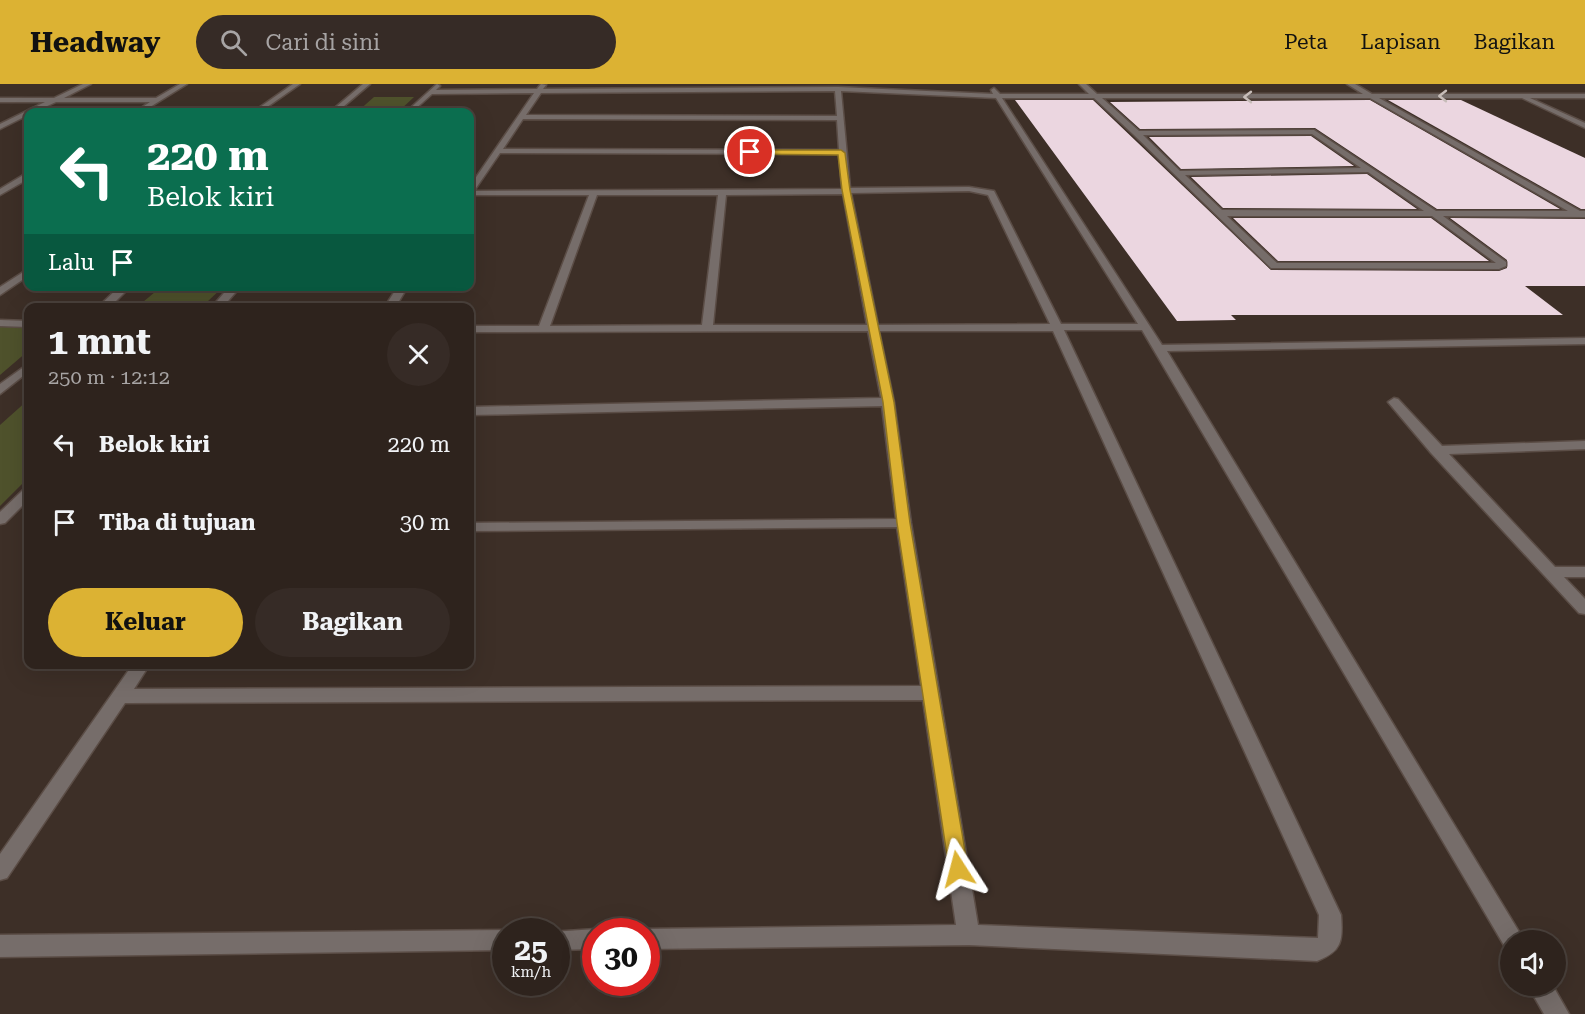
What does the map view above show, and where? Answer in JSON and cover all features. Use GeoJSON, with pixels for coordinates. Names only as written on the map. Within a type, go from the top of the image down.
{"type":"FeatureCollection","features":[{"type":"Feature","properties":{"kind":"street"},"geometry":{"type":"LineString","coordinates":[[39,108],[88,84]]}},
{"type":"Feature","properties":{"kind":"street"},"geometry":{"type":"LineString","coordinates":[[145,108],[184,84]]}},
{"type":"Feature","properties":{"kind":"street"},"geometry":{"type":"LineString","coordinates":[[262,108],[297,84]]}},
{"type":"Feature","properties":{"kind":"street"},"geometry":{"type":"LineString","coordinates":[[338,108],[367,84]]}},
{"type":"Feature","properties":{"kind":"street"},"geometry":{"type":"LineString","coordinates":[[413,108],[439,84]]}},
{"type":"Feature","properties":{"kind":"street"},"geometry":{"type":"LineString","coordinates":[[1350,84],[1583,215]]}},
{"type":"Feature","properties":{"kind":"street"},"geometry":{"type":"LineString","coordinates":[[1084,86],[1137,133],[1273,266],[1502,265],[1434,213],[1314,131],[1137,133]]}},
{"type":"Feature","properties":{"kind":"street"},"geometry":{"type":"LineString","coordinates":[[996,93],[1084,86],[1585,89]]}},
{"type":"Feature","properties":{"kind":"street"},"geometry":{"type":"LineString","coordinates":[[431,92],[542,87],[838,89],[1097,97],[1585,96]]}},
{"type":"Feature","properties":{"kind":"street"},"geometry":{"type":"LineString","coordinates":[[474,186],[542,87]]}},
{"type":"Feature","properties":{"kind":"street"},"geometry":{"type":"LineString","coordinates":[[1506,88],[1585,126]]}},
{"type":"Feature","properties":{"kind":"street"},"geometry":{"type":"LineString","coordinates":[[838,89],[841,153],[846,190],[888,402],[904,523],[969,935]]}},
{"type":"Feature","properties":{"kind":"street"},"geometry":{"type":"LineString","coordinates":[[996,93],[1159,348],[1507,930]]}},
{"type":"Feature","properties":{"kind":"street"},"geometry":{"type":"LineString","coordinates":[[0,100],[160,100]]}},
{"type":"Feature","properties":{"kind":"street"},"geometry":{"type":"LineString","coordinates":[[0,127],[24,115]]}},
{"type":"Feature","properties":{"kind":"street"},"geometry":{"type":"LineString","coordinates":[[520,117],[839,118]]}},
{"type":"Feature","properties":{"kind":"street"},"geometry":{"type":"LineString","coordinates":[[497,151],[841,153]]}},
{"type":"Feature","properties":{"kind":"street"},"geometry":{"type":"LineString","coordinates":[[1178,173],[1371,170]]}},
{"type":"Feature","properties":{"kind":"street"},"geometry":{"type":"LineString","coordinates":[[0,193],[24,178]]}},
{"type":"Feature","properties":{"kind":"street"},"geometry":{"type":"LineString","coordinates":[[474,192],[722,193],[969,189],[991,193],[1057,327],[1330,915],[1327,945],[1317,950],[969,935],[660,939]]}},
{"type":"Feature","properties":{"kind":"street"},"geometry":{"type":"LineString","coordinates":[[544,327],[594,193]]}},
{"type":"Feature","properties":{"kind":"street"},"geometry":{"type":"LineString","coordinates":[[707,327],[722,193]]}},
{"type":"Feature","properties":{"kind":"street"},"geometry":{"type":"LineString","coordinates":[[1218,213],[1583,215]]}},
{"type":"Feature","properties":{"kind":"street"},"geometry":{"type":"LineString","coordinates":[[0,292],[24,275]]}},
{"type":"Feature","properties":{"kind":"street"},"geometry":{"type":"LineString","coordinates":[[107,303],[121,291]]}},
{"type":"Feature","properties":{"kind":"street"},"geometry":{"type":"LineString","coordinates":[[221,303],[231,291]]}},
{"type":"Feature","properties":{"kind":"street"},"geometry":{"type":"LineString","coordinates":[[0,323],[24,324]]}},
{"type":"Feature","properties":{"kind":"street"},"geometry":{"type":"LineString","coordinates":[[474,329],[1145,327]]}},
{"type":"Feature","properties":{"kind":"street"},"geometry":{"type":"LineString","coordinates":[[1159,348],[1585,341]]}},
{"type":"Feature","properties":{"kind":"street"},"geometry":{"type":"LineString","coordinates":[[0,390],[24,370]]}},
{"type":"Feature","properties":{"kind":"street"},"geometry":{"type":"LineString","coordinates":[[474,411],[888,402]]}},
{"type":"Feature","properties":{"kind":"street"},"geometry":{"type":"LineString","coordinates":[[1394,402],[1585,609]]}},
{"type":"Feature","properties":{"kind":"street"},"geometry":{"type":"LineString","coordinates":[[1436,450],[1585,445]]}},
{"type":"Feature","properties":{"kind":"street"},"geometry":{"type":"LineString","coordinates":[[0,520],[24,497]]}},
{"type":"Feature","properties":{"kind":"street"},"geometry":{"type":"LineString","coordinates":[[474,527],[904,523]]}},
{"type":"Feature","properties":{"kind":"street"},"geometry":{"type":"LineString","coordinates":[[1551,572],[1585,572]]}},
{"type":"Feature","properties":{"kind":"street"},"geometry":{"type":"LineString","coordinates":[[0,871],[139,669]]}},
{"type":"Feature","properties":{"kind":"street"},"geometry":{"type":"LineString","coordinates":[[120,696],[931,693]]}},
{"type":"Feature","properties":{"kind":"street"},"geometry":{"type":"LineString","coordinates":[[0,946],[492,940]]}},
{"type":"Feature","properties":{"kind":"street"},"geometry":{"type":"LineString","coordinates":[[1546,996],[1557,1014]]}},
{"type":"Feature","properties":{"kind":"green space"},"geometry":{"type":"Polygon","coordinates":[[[374,97],[414,97],[402,108],[362,108],[374,97]]]}},
{"type":"Feature","properties":{"kind":"green space"},"geometry":{"type":"Polygon","coordinates":[[[156,291],[219,291],[208,301],[143,302],[156,291]]]}},
{"type":"Feature","properties":{"kind":"green space"},"geometry":{"type":"Polygon","coordinates":[[[24,326],[24,354],[0,375],[0,327],[24,326]]]}},
{"type":"Feature","properties":{"kind":"green space"},"geometry":{"type":"Polygon","coordinates":[[[24,404],[24,482],[0,506],[0,425],[24,404]]]}},
{"type":"Feature","properties":{"kind":"building"},"geometry":{"type":"Polygon","coordinates":[[[1015,100],[1093,100],[1271,270],[1499,271],[1507,268],[1507,260],[1450,218],[1585,219],[1585,286],[1525,286],[1563,315],[1231,315],[1236,320],[1177,321],[1015,100]]]}},
{"type":"Feature","properties":{"kind":"building"},"geometry":{"type":"Polygon","coordinates":[[[1370,100],[1560,209],[1437,209],[1315,128],[1140,129],[1110,102],[1370,100]]]}},
{"type":"Feature","properties":{"kind":"building"},"geometry":{"type":"Polygon","coordinates":[[[1388,100],[1461,100],[1585,158],[1585,209],[1581,209],[1388,100]]]}},
{"type":"Feature","properties":{"kind":"building"},"geometry":{"type":"Polygon","coordinates":[[[1311,136],[1354,166],[1181,169],[1149,137],[1311,136]]]}},
{"type":"Feature","properties":{"kind":"building"},"geometry":{"type":"Polygon","coordinates":[[[1367,174],[1417,209],[1223,208],[1191,177],[1367,174]]]}},
{"type":"Feature","properties":{"kind":"building"},"geometry":{"type":"Polygon","coordinates":[[[1233,218],[1431,218],[1489,261],[1278,261],[1233,218]]]}},
{"type":"Feature","properties":{"kind":"route"},"geometry":{"type":"LineString","coordinates":[[750,152],[841,153],[846,190],[888,402],[904,523],[958,869]]}}]}
